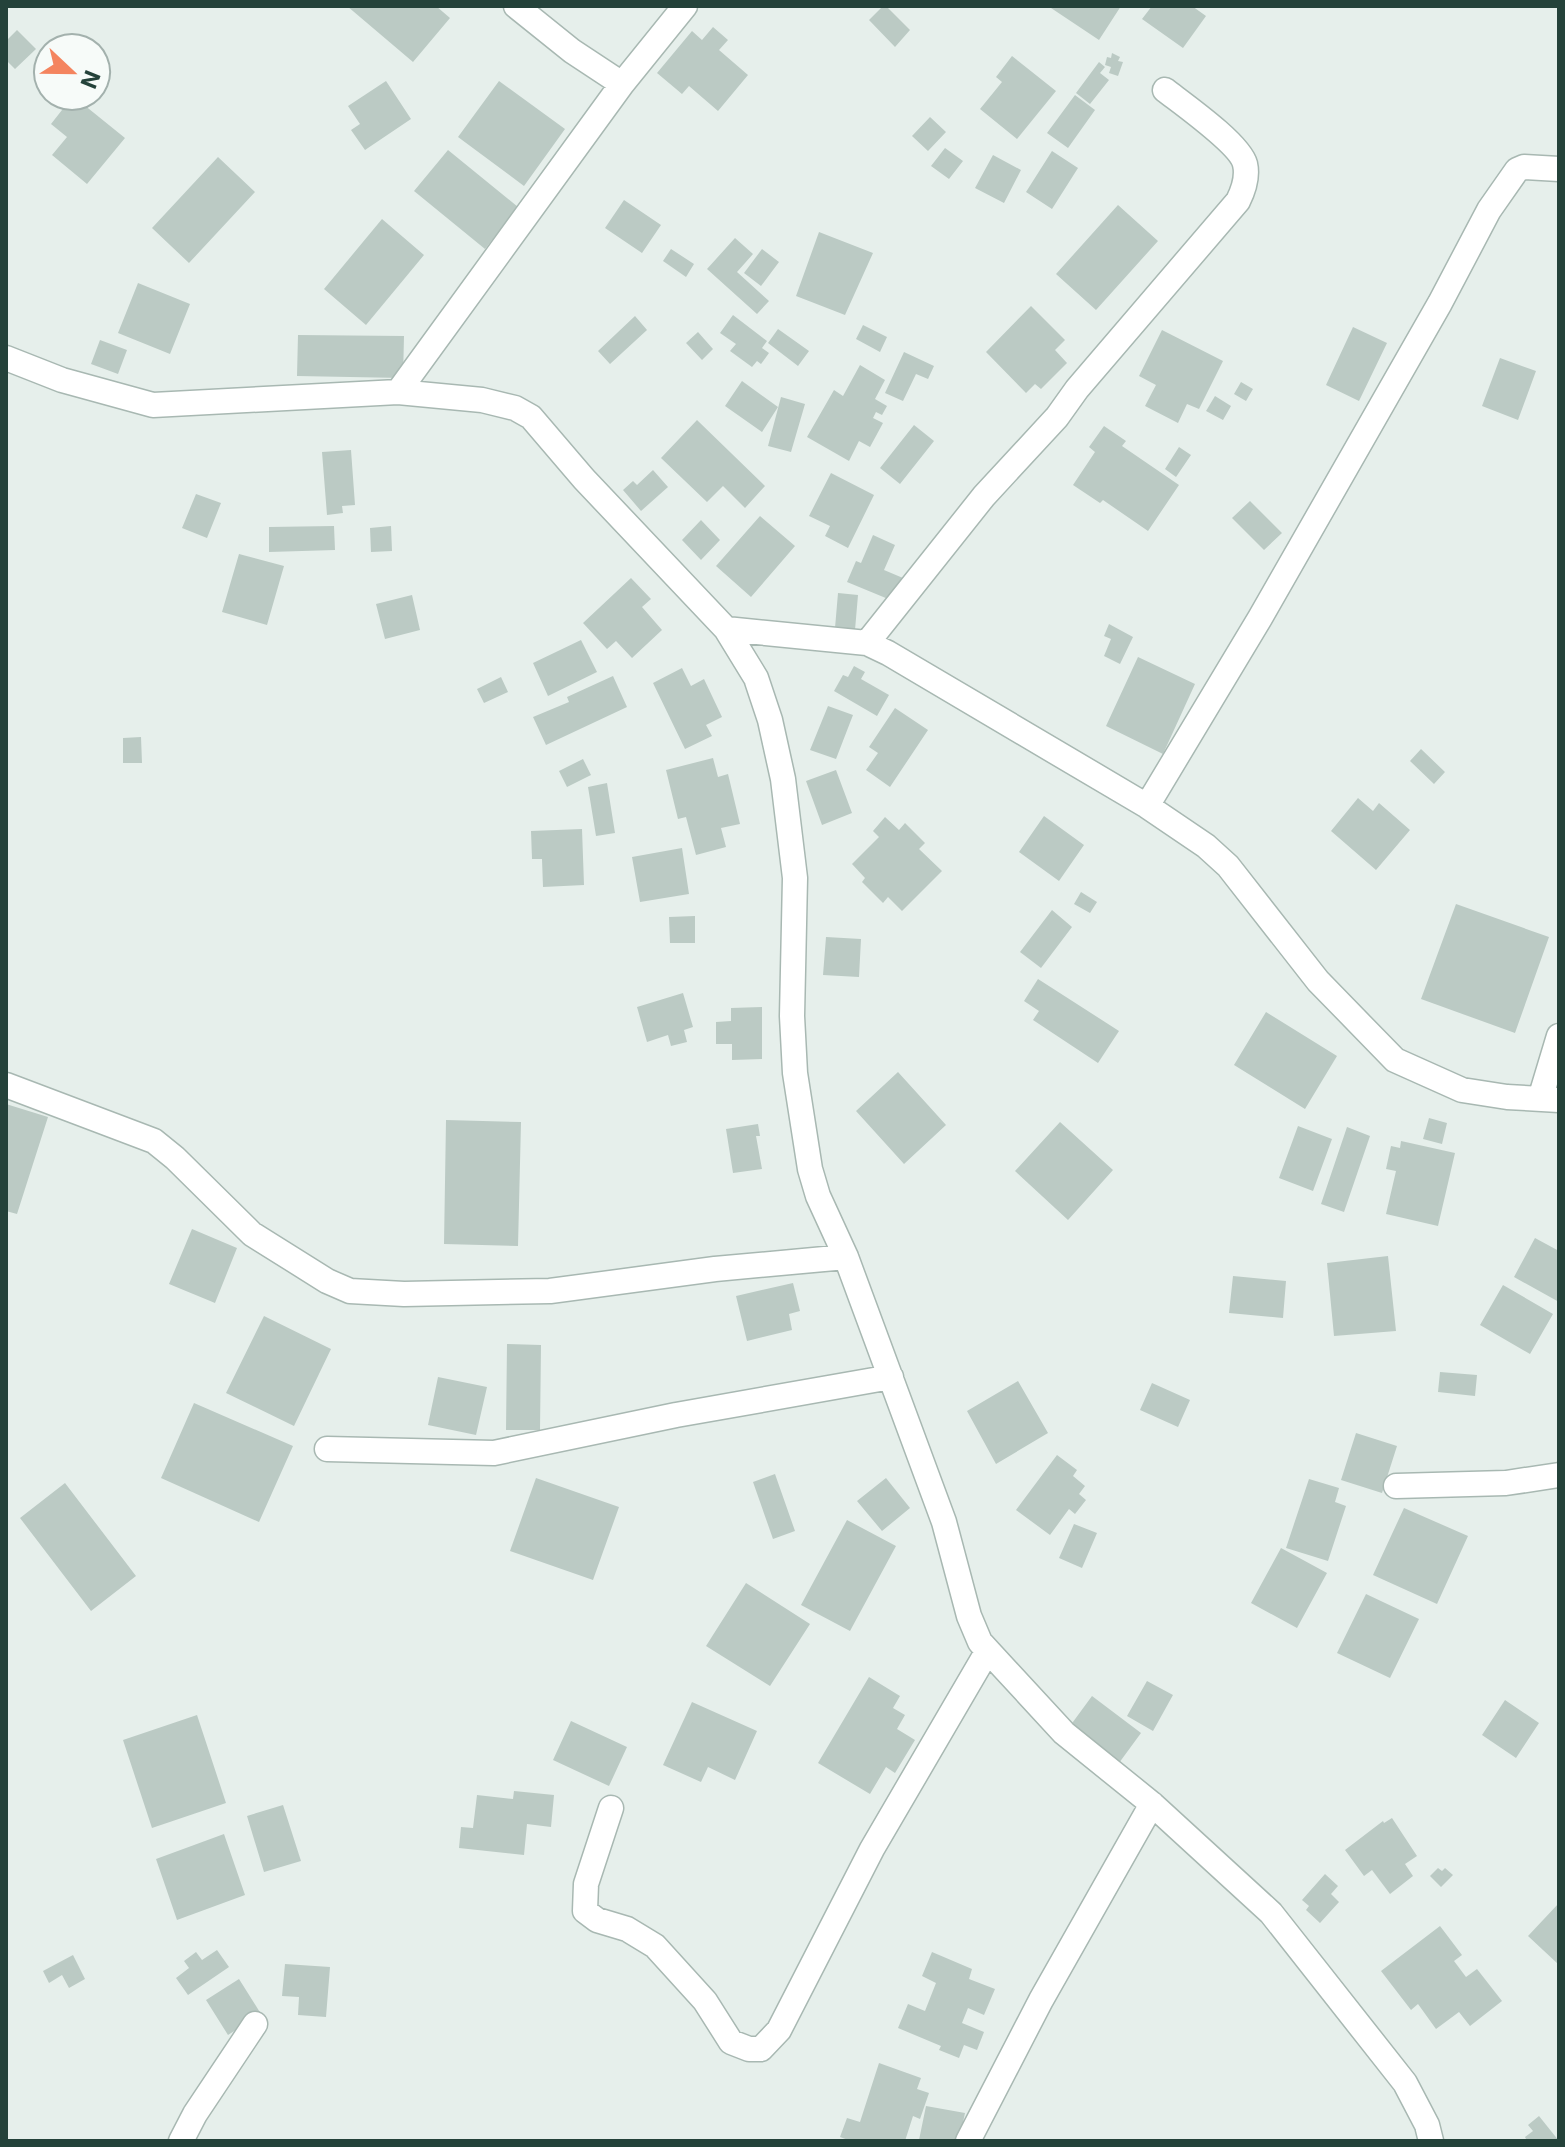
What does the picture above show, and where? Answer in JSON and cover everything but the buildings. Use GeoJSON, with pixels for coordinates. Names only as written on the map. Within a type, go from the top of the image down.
{"type":"FeatureCollection","features":[{"type":"Feature","properties":{"kind":"street"},"geometry":{"type":"LineString","coordinates":[[516,6],[572,51],[622,84]]}},
{"type":"Feature","properties":{"kind":"street"},"geometry":{"type":"LineString","coordinates":[[398,392],[622,84],[685,6]]}},
{"type":"Feature","properties":{"kind":"street"},"geometry":{"type":"LineString","coordinates":[[867,643],[984,496],[1057,417],[1077,389],[1238,201],[1246,175],[1240,154],[1165,90]]}},
{"type":"Feature","properties":{"kind":"street"},"geometry":{"type":"LineString","coordinates":[[1147,806],[1260,618],[1440,303],[1489,210],[1517,170],[1524,167],[1559,169]]}},
{"type":"Feature","properties":{"kind":"street"},"geometry":{"type":"LineString","coordinates":[[6,358],[62,380],[153,405],[398,392],[498,403],[515,408],[531,417],[584,479],[726,629],[756,678],[770,720],[783,779],[795,878],[792,1016],[795,1073],[810,1169],[818,1196],[846,1257],[944,1522],[969,1616],[987,1652],[1064,1733],[1152,1804],[1271,1913],[1405,2083],[1427,2125],[1431,2141]]}},
{"type":"Feature","properties":{"kind":"street"},"geometry":{"type":"LineString","coordinates":[[726,629],[867,643],[1147,806],[1206,846],[1228,866],[1318,981],[1395,1060],[1462,1090],[1550,1099],[1559,1036]]}},
{"type":"Feature","properties":{"kind":"street"},"geometry":{"type":"LineString","coordinates":[[6,1085],[154,1141],[252,1234],[327,1281],[350,1291],[404,1294],[550,1291],[715,1269],[846,1257]]}},
{"type":"Feature","properties":{"kind":"street"},"geometry":{"type":"LineString","coordinates":[[327,1449],[494,1453],[676,1415],[891,1377]]}},
{"type":"Feature","properties":{"kind":"street"},"geometry":{"type":"LineString","coordinates":[[1396,1486],[1506,1483],[1559,1475]]}},
{"type":"Feature","properties":{"kind":"street"},"geometry":{"type":"LineString","coordinates":[[611,1808],[586,1884],[585,1911],[597,1920],[627,1929],[655,1946],[705,2001],[731,2042],[749,2049],[761,2049],[779,2030],[872,1849],[987,1652]]}},
{"type":"Feature","properties":{"kind":"street"},"geometry":{"type":"LineString","coordinates":[[968,2141],[1041,2000],[1152,1804]]}},
{"type":"Feature","properties":{"kind":"street"},"geometry":{"type":"LineString","coordinates":[[181,2141],[195,2114],[255,2024]]}}]}
